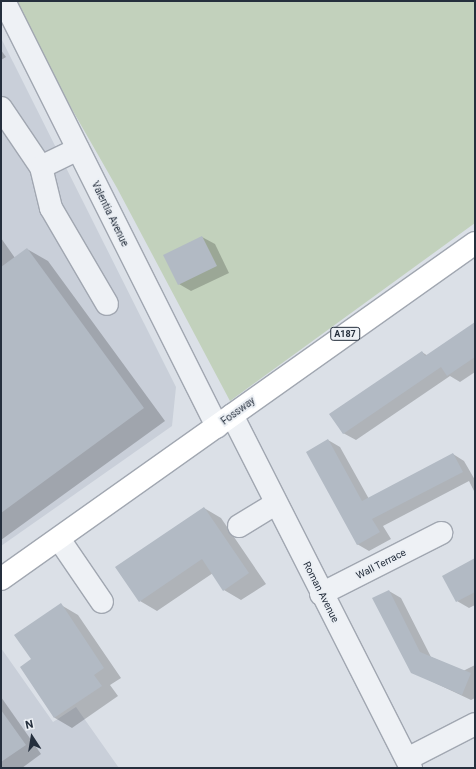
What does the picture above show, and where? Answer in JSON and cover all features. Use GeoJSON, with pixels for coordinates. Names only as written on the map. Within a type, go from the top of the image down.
{"type":"FeatureCollection","features":[{"type":"Feature","properties":{"kind":"main road","name":"Fossway"},"geometry":{"type":"LineString","coordinates":[[1,579],[475,243]]}},
{"type":"Feature","properties":{"kind":"street","name":"Valentia Avenue"},"geometry":{"type":"LineString","coordinates":[[4,1],[78,149],[224,421]]}},
{"type":"Feature","properties":{"kind":"street"},"geometry":{"type":"LineString","coordinates":[[1,108],[41,167],[51,208],[107,304]]}},
{"type":"Feature","properties":{"kind":"street"},"geometry":{"type":"LineString","coordinates":[[41,167],[78,149]]}},
{"type":"Feature","properties":{"kind":"street","name":"Roman Avenue"},"geometry":{"type":"LineString","coordinates":[[224,421],[275,504],[409,763]]}},
{"type":"Feature","properties":{"kind":"street"},"geometry":{"type":"LineString","coordinates":[[239,526],[275,504]]}},
{"type":"Feature","properties":{"kind":"street","name":"Wall Terrace"},"geometry":{"type":"LineString","coordinates":[[321,594],[441,533]]}},
{"type":"Feature","properties":{"kind":"street"},"geometry":{"type":"LineString","coordinates":[[59,539],[102,602]]}},
{"type":"Feature","properties":{"kind":"street"},"geometry":{"type":"LineString","coordinates":[[409,763],[475,724]]}},
{"type":"Feature","properties":{"kind":"shaded area"},"geometry":{"type":"Polygon","coordinates":[[[1,38],[176,387],[172,426],[1,546],[1,38]]]}},
{"type":"Feature","properties":{"kind":"shaded area"},"geometry":{"type":"Polygon","coordinates":[[[1,648],[53,722],[76,707],[119,768],[1,768],[1,648]]]}},
{"type":"Feature","properties":{"kind":"green space"},"geometry":{"type":"Polygon","coordinates":[[[10,1],[475,1],[475,223],[230,401],[117,188],[10,1]]]}},
{"type":"Feature","properties":{"kind":"building"},"geometry":{"type":"Polygon","coordinates":[[[202,236],[217,266],[178,285],[163,255],[202,236]]]}},
{"type":"Feature","properties":{"kind":"building"},"geometry":{"type":"Polygon","coordinates":[[[27,248],[144,408],[1,513],[1,267],[27,248]]]}},
{"type":"Feature","properties":{"kind":"building"},"geometry":{"type":"Polygon","coordinates":[[[475,322],[475,357],[447,376],[441,367],[343,434],[329,414],[422,351],[425,356],[475,322]]]}},
{"type":"Feature","properties":{"kind":"building"},"geometry":{"type":"Polygon","coordinates":[[[328,439],[362,501],[453,453],[463,472],[372,519],[380,532],[357,545],[306,452],[328,439]]]}},
{"type":"Feature","properties":{"kind":"building"},"geometry":{"type":"Polygon","coordinates":[[[204,507],[249,573],[223,591],[202,559],[139,602],[115,567],[204,507]]]}},
{"type":"Feature","properties":{"kind":"building"},"geometry":{"type":"Polygon","coordinates":[[[475,558],[475,592],[456,602],[442,576],[475,558]]]}},
{"type":"Feature","properties":{"kind":"building"},"geometry":{"type":"Polygon","coordinates":[[[389,590],[420,652],[471,673],[462,695],[411,673],[372,598],[389,590]]]}},
{"type":"Feature","properties":{"kind":"building"},"geometry":{"type":"Polygon","coordinates":[[[61,603],[104,668],[94,675],[102,686],[54,718],[20,667],[31,659],[14,635],[61,603]]]}},
{"type":"Feature","properties":{"kind":"building"},"geometry":{"type":"Polygon","coordinates":[[[1,710],[26,745],[1,762],[1,710]]]}}]}
